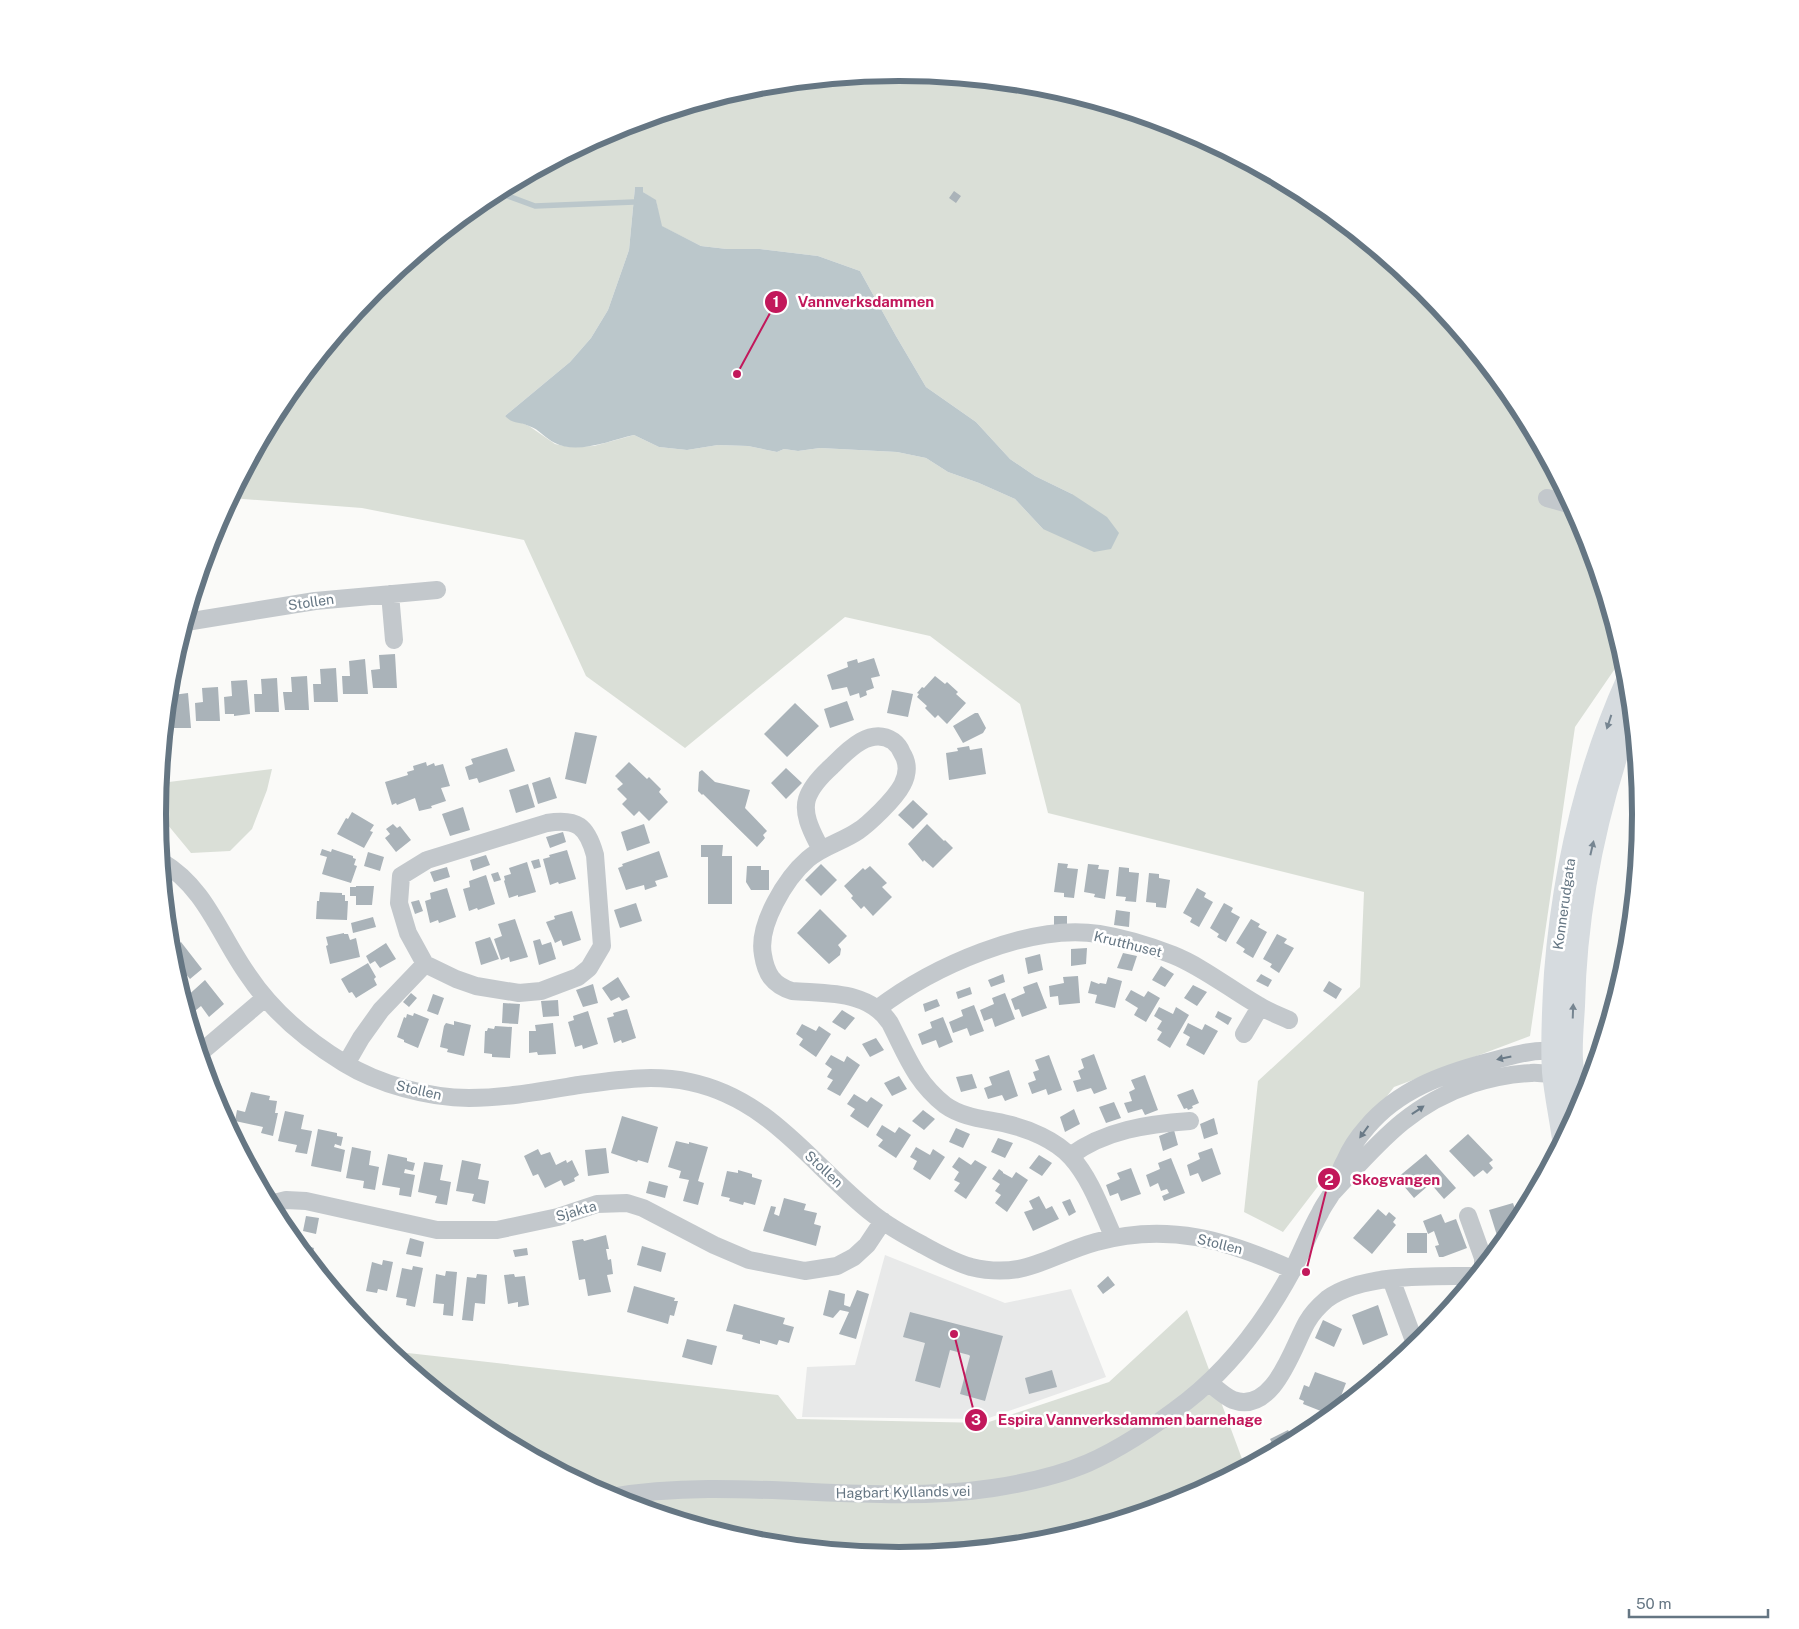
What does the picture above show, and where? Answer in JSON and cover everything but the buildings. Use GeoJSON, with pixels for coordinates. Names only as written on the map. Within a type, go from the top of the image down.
{"type":"FeatureCollection","features":[{"type":"Feature","properties":{"kind":"main road","name":"Konnerudgata"},"geometry":{"type":"LineString","coordinates":[[1576,1097],[1562,1055],[1553,1002],[1557,955],[1567,870],[1593,770],[1613,711],[1622,691]]}},
{"type":"Feature","properties":{"kind":"main road","name":"Konnerudgata"},"geometry":{"type":"LineString","coordinates":[[1562,1129],[1554,1074],[1562,1055],[1575,964],[1582,896],[1601,810],[1619,746],[1627,726]]}},
{"type":"Feature","properties":{"kind":"street"},"geometry":{"type":"LineString","coordinates":[[1547,498],[1563,502]]}},
{"type":"Feature","properties":{"kind":"street","name":"Stollen"},"geometry":{"type":"LineString","coordinates":[[192,621],[315,601],[437,590]]}},
{"type":"Feature","properties":{"kind":"street"},"geometry":{"type":"LineString","coordinates":[[390,594],[394,640]]}},
{"type":"Feature","properties":{"kind":"street"},"geometry":{"type":"LineString","coordinates":[[821,850],[809,823],[807,813],[806,801],[812,787],[849,748],[863,740],[883,736],[894,742],[906,758],[908,768],[904,782],[895,797],[860,830],[821,850],[807,860],[793,876],[768,918],[762,938],[762,952],[768,975],[775,983],[792,991],[851,996],[878,1009],[885,1015],[920,1081],[946,1106],[976,1118],[1030,1131],[1048,1140],[1070,1156],[1087,1181],[1114,1238]]}},
{"type":"Feature","properties":{"kind":"street"},"geometry":{"type":"LineString","coordinates":[[562,820],[574,823],[586,832],[595,855],[602,946],[589,968],[578,977],[540,991],[519,993],[476,986],[425,964],[408,933],[399,903],[401,876],[427,860],[547,823],[562,820]]}},
{"type":"Feature","properties":{"kind":"street","name":"Stollen"},"geometry":{"type":"LineString","coordinates":[[169,867],[194,888],[202,898],[235,956],[266,998],[312,1041],[346,1064],[371,1077],[400,1087],[442,1096],[467,1098],[507,1096],[616,1080],[644,1078],[689,1081],[713,1088],[735,1097],[761,1113],[783,1130],[857,1200],[883,1221],[945,1257],[967,1266],[989,1271],[1023,1268],[1044,1263],[1081,1247],[1114,1238],[1137,1234],[1163,1233],[1195,1237],[1234,1246],[1293,1270]]}},
{"type":"Feature","properties":{"kind":"street","name":"Krutthuset"},"geometry":{"type":"LineString","coordinates":[[878,1009],[895,995],[924,978],[981,953],[1009,944],[1053,934],[1073,933],[1099,934],[1125,940],[1174,956],[1260,1007],[1288,1020]]}},
{"type":"Feature","properties":{"kind":"street"},"geometry":{"type":"LineString","coordinates":[[346,1064],[380,1010],[425,964]]}},
{"type":"Feature","properties":{"kind":"street"},"geometry":{"type":"LineString","coordinates":[[205,1049],[266,998]]}},
{"type":"Feature","properties":{"kind":"street"},"geometry":{"type":"LineString","coordinates":[[1244,1034],[1260,1007]]}},
{"type":"Feature","properties":{"kind":"street","name":"Hagbart Kyllands vei"},"geometry":{"type":"LineString","coordinates":[[1333,1192],[1345,1160],[1366,1128],[1387,1107],[1408,1092],[1434,1078],[1502,1058],[1534,1052],[1562,1055]]}},
{"type":"Feature","properties":{"kind":"street","name":"Hagbart Kyllands vei"},"geometry":{"type":"LineString","coordinates":[[625,1494],[723,1489],[868,1495],[929,1494],[977,1490],[1021,1483],[1048,1477],[1086,1463],[1132,1440],[1209,1383],[1244,1343],[1274,1301],[1293,1270],[1319,1214],[1333,1192],[1379,1141],[1397,1125],[1420,1108],[1443,1095],[1473,1084],[1506,1076],[1533,1073],[1554,1074]]}},
{"type":"Feature","properties":{"kind":"street"},"geometry":{"type":"LineString","coordinates":[[1070,1156],[1084,1146],[1116,1132],[1190,1121]]}},
{"type":"Feature","properties":{"kind":"street","name":"Sjakta"},"geometry":{"type":"LineString","coordinates":[[277,1202],[286,1200],[306,1201],[437,1230],[497,1230],[552,1219],[597,1204],[627,1203],[643,1208],[714,1245],[749,1260],[805,1271],[837,1266],[854,1257],[866,1245],[883,1221]]}},
{"type":"Feature","properties":{"kind":"street"},"geometry":{"type":"LineString","coordinates":[[1468,1216],[1483,1258]]}},
{"type":"Feature","properties":{"kind":"street"},"geometry":{"type":"LineString","coordinates":[[1209,1383],[1231,1400],[1249,1402],[1260,1397],[1279,1378],[1308,1320],[1328,1298],[1360,1285],[1391,1279],[1428,1276],[1469,1276]]}},
{"type":"Feature","properties":{"kind":"street"},"geometry":{"type":"LineString","coordinates":[[1391,1279],[1413,1338]]}},
{"type":"Feature","properties":{"kind":"shaded area"},"geometry":{"type":"Polygon","coordinates":[[[900,81],[947,83],[1043,95],[1135,120],[1180,137],[1266,179],[1307,205],[1383,263],[1418,296],[1451,331],[1509,407],[1535,448],[1577,534],[1594,579],[1618,665],[1575,727],[1530,1036],[1394,1087],[1283,1232],[1244,1212],[1258,1081],[1360,987],[1364,892],[1048,813],[1020,704],[930,636],[845,617],[685,748],[586,676],[524,540],[362,508],[238,499],[264,448],[290,407],[348,331],[381,296],[416,263],[492,205],[533,179],[619,137],[664,120],[756,95],[852,83],[900,81]],[[635,187],[629,250],[608,310],[591,338],[570,362],[505,416],[529,426],[555,444],[569,447],[594,446],[634,435],[659,447],[687,450],[718,445],[748,446],[777,452],[784,449],[798,451],[820,448],[897,452],[926,458],[948,472],[1015,499],[1043,529],[1072,494],[1035,476],[1010,459],[976,422],[926,387],[860,271],[818,256],[760,249],[727,249],[701,246],[661,226],[656,201],[643,192],[642,187],[635,187]]]}},
{"type":"Feature","properties":{"kind":"shaded area"},"geometry":{"type":"Polygon","coordinates":[[[635,187],[643,187],[643,192],[656,200],[662,226],[701,246],[727,249],[760,249],[818,256],[860,271],[926,387],[976,422],[1010,459],[1035,476],[1072,494],[1107,517],[1119,533],[1111,549],[1094,552],[1043,529],[1015,499],[948,472],[926,458],[897,452],[820,448],[798,451],[784,449],[777,452],[748,446],[718,445],[687,450],[659,447],[634,435],[573,448],[555,443],[533,427],[508,419],[505,416],[570,362],[591,338],[608,310],[629,250],[635,187]]]}},
{"type":"Feature","properties":{"kind":"shaded area"},"geometry":{"type":"Polygon","coordinates":[[[272,769],[267,790],[252,829],[230,851],[191,853],[166,823],[167,782],[272,769]]]}},
{"type":"Feature","properties":{"kind":"shaded area"},"geometry":{"type":"Polygon","coordinates":[[[885,1255],[1005,1303],[1071,1289],[1106,1377],[986,1419],[802,1417],[807,1367],[855,1365],[885,1255]]]}},
{"type":"Feature","properties":{"kind":"shaded area"},"geometry":{"type":"Polygon","coordinates":[[[1187,1310],[1243,1462],[1180,1492],[1135,1509],[1043,1534],[947,1546],[900,1548],[855,1546],[756,1534],[664,1509],[619,1492],[533,1450],[492,1424],[453,1396],[401,1352],[778,1395],[797,1419],[986,1423],[1109,1382],[1187,1310]]]}},
{"type":"Feature","properties":{"kind":"waterway"},"geometry":{"type":"LineString","coordinates":[[507,196],[535,206],[634,202]]}},
{"type":"Feature","properties":{"kind":"place","name":"Vannverksdammen"},"geometry":{"type":"Point","coordinates":[737,374]}},
{"type":"Feature","properties":{"kind":"place","name":"Skogvangen"},"geometry":{"type":"Point","coordinates":[1306,1272]}},
{"type":"Feature","properties":{"kind":"place","name":"Espira Vannverksdammen barnehage"},"geometry":{"type":"Point","coordinates":[954,1334]}}]}
